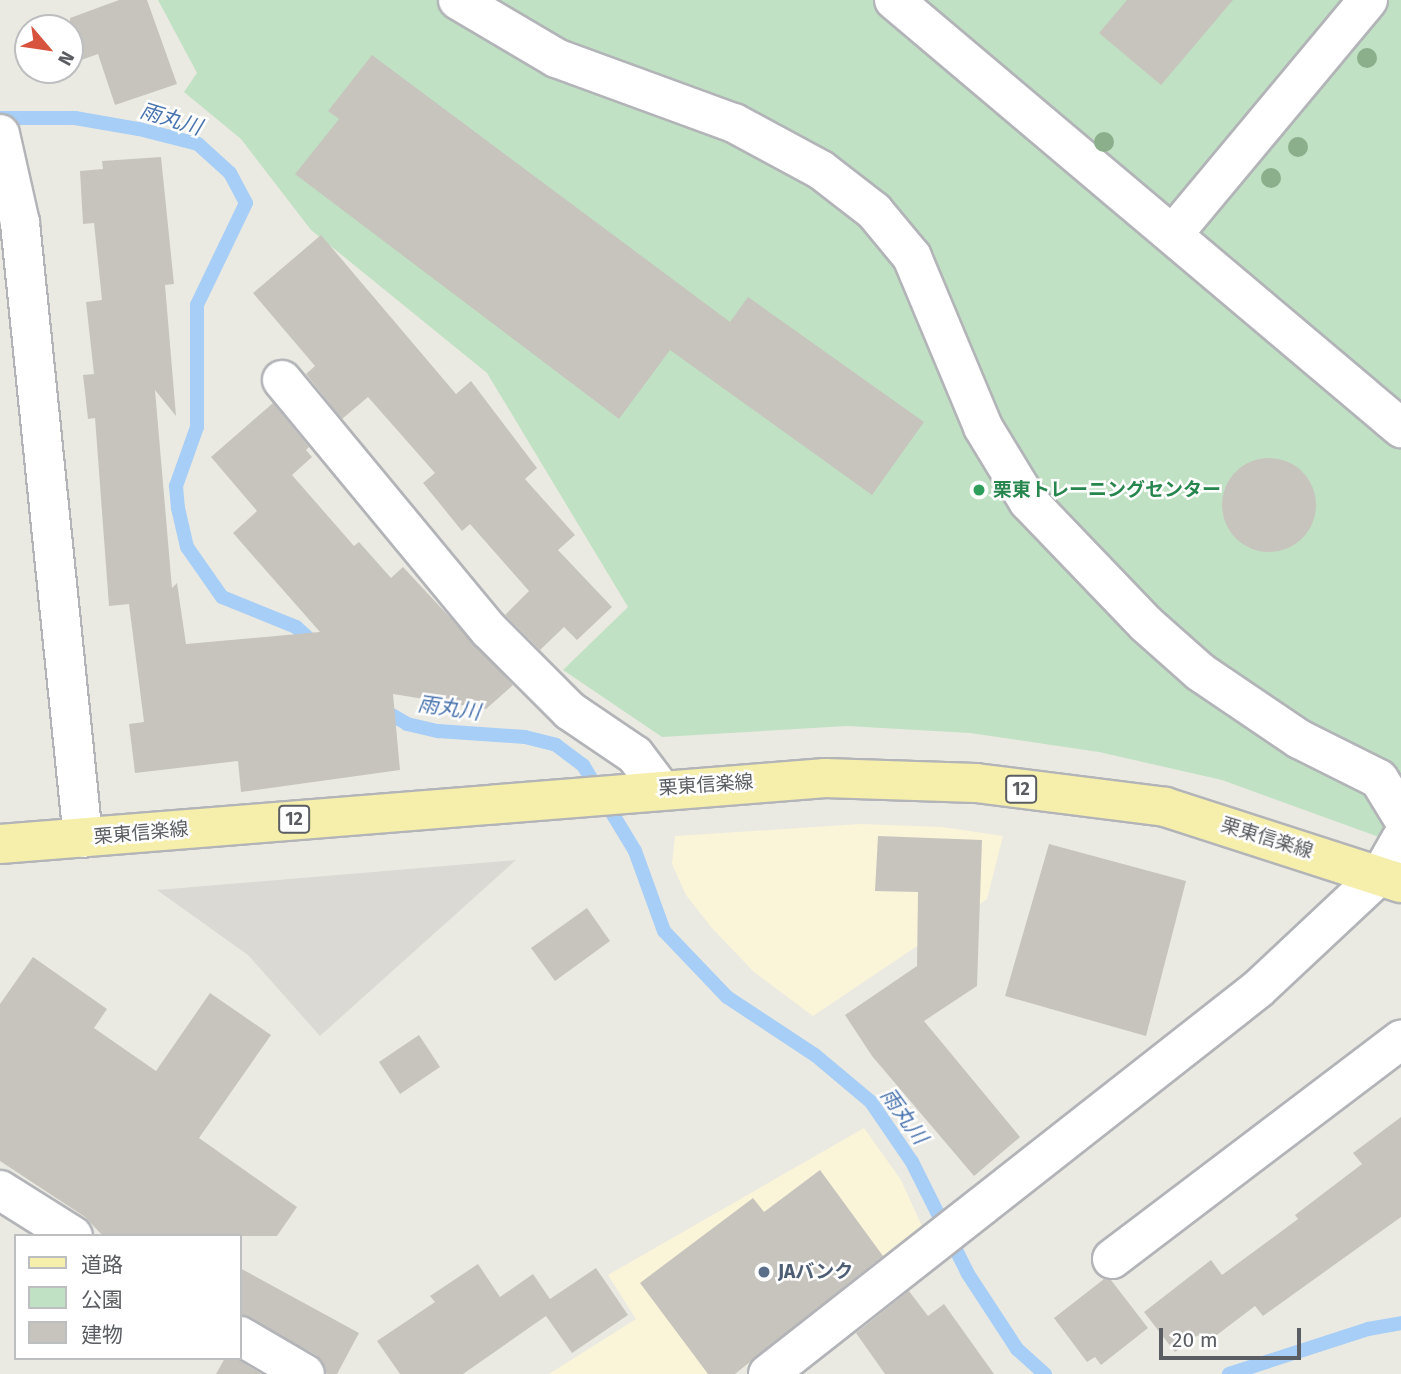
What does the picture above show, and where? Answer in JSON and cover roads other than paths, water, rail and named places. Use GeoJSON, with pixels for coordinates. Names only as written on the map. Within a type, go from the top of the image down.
{"type":"FeatureCollection","features":[{"type":"Feature","properties":{"kind":"main road","name":"栗東信楽線"},"geometry":{"type":"LineString","coordinates":[[0,844],[588,794],[825,778],[976,783],[1165,807],[1391,879]]}},
{"type":"Feature","properties":{"kind":"street"},"geometry":{"type":"LineString","coordinates":[[458,0],[556,58],[734,123],[821,170],[874,211],[912,257],[983,427],[1028,501],[1146,624],[1200,672],[1299,739],[1379,779],[1401,815]]}},
{"type":"Feature","properties":{"kind":"street"},"geometry":{"type":"LineString","coordinates":[[894,0],[1174,233],[1401,429]]}},
{"type":"Feature","properties":{"kind":"street"},"geometry":{"type":"LineString","coordinates":[[1174,233],[1368,0]]}},
{"type":"Feature","properties":{"kind":"street"},"geometry":{"type":"LineString","coordinates":[[2,140],[22,236],[83,838]]}},
{"type":"Feature","properties":{"kind":"street"},"geometry":{"type":"LineString","coordinates":[[282,380],[489,630],[570,710],[635,755],[644,790]]}},
{"type":"Feature","properties":{"kind":"street"},"geometry":{"type":"LineString","coordinates":[[768,1374],[964,1223],[1258,989],[1391,879],[1401,839]]}},
{"type":"Feature","properties":{"kind":"street"},"geometry":{"type":"LineString","coordinates":[[1112,1259],[1401,1040]]}},
{"type":"Feature","properties":{"kind":"street"},"geometry":{"type":"LineString","coordinates":[[0,1190],[70,1234]]}},
{"type":"Feature","properties":{"kind":"street"},"geometry":{"type":"LineString","coordinates":[[242,1337],[294,1371]]}},
{"type":"Feature","properties":{"kind":"waterway","name":"雨丸川"},"geometry":{"type":"LineString","coordinates":[[0,118],[75,118],[139,129],[198,144],[230,173],[246,203],[197,305],[197,427],[176,486],[178,508],[187,547],[222,597],[296,627],[317,646]]}},
{"type":"Feature","properties":{"kind":"waterway","name":"雨丸川"},"geometry":{"type":"LineString","coordinates":[[378,707],[407,724],[438,731],[525,737],[556,745],[583,765],[635,851],[664,931],[727,997],[815,1055],[871,1102],[912,1162],[968,1274],[1017,1349],[1045,1374]]}},
{"type":"Feature","properties":{"kind":"waterway","name":"雨丸川"},"geometry":{"type":"LineString","coordinates":[[1229,1374],[1368,1329],[1401,1323]]}},
{"type":"Feature","properties":{"kind":"place","name":"栗東トレーニングセンター"},"geometry":{"type":"Point","coordinates":[979,490]}},
{"type":"Feature","properties":{"kind":"place","name":"JAバンク"},"geometry":{"type":"Point","coordinates":[764,1272]}}]}
